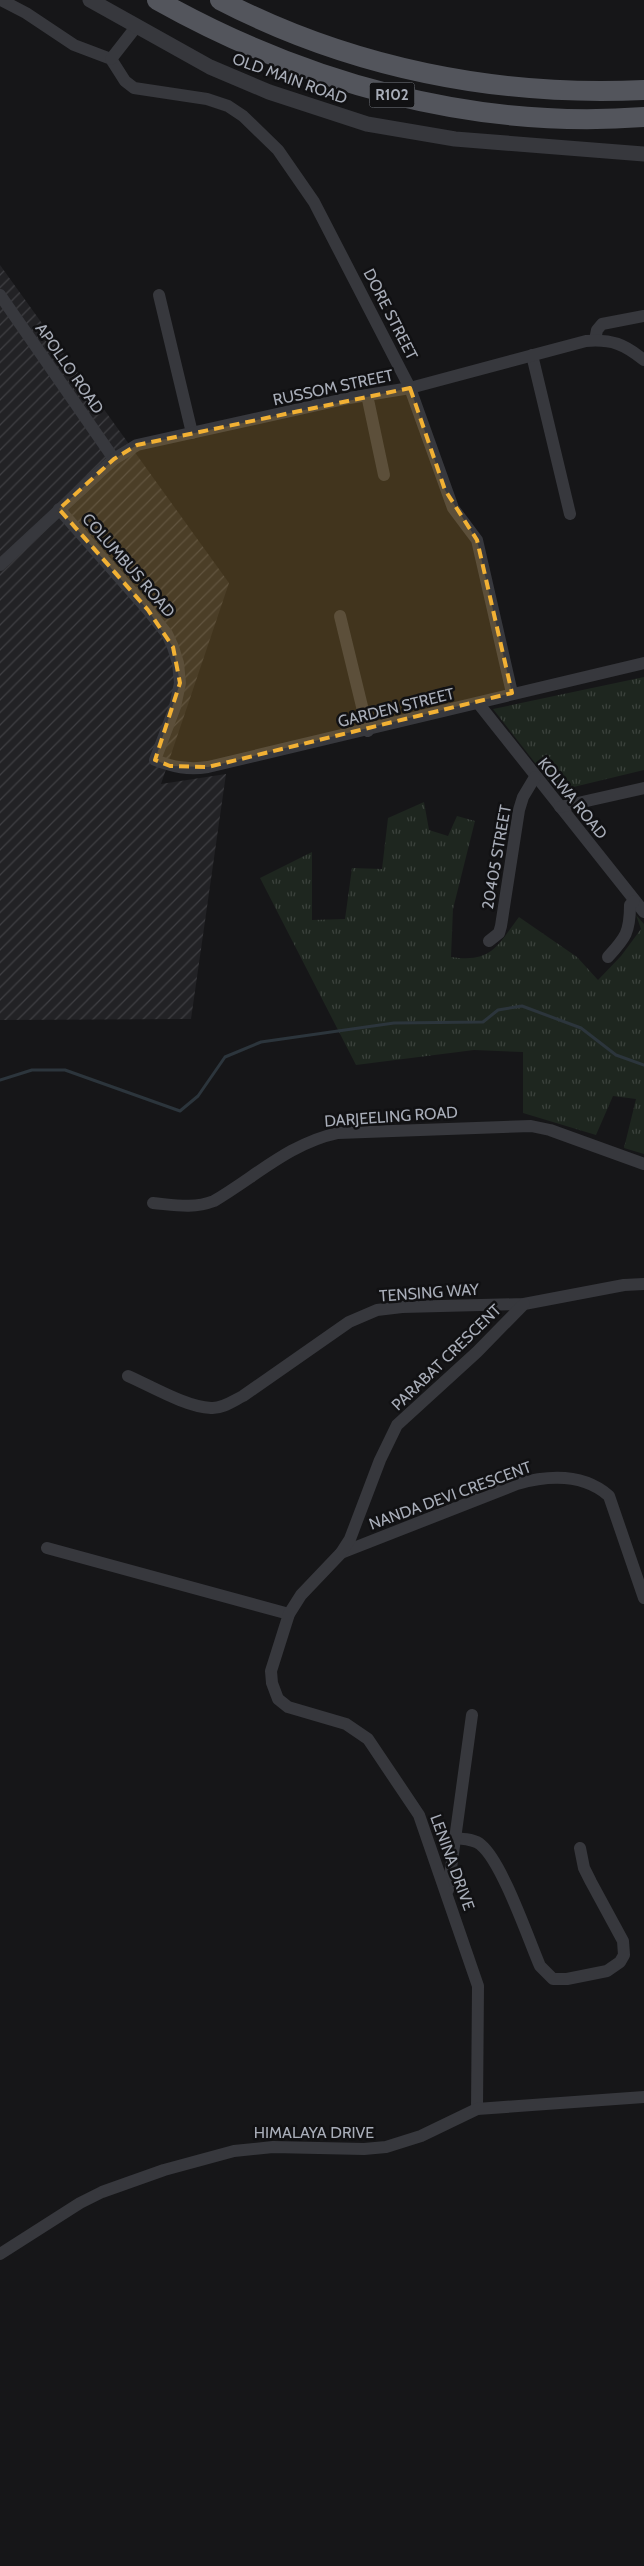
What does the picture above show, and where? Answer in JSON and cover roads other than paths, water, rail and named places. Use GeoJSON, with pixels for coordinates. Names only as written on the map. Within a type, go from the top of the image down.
{"type":"FeatureCollection","features":[{"type":"Feature","properties":{"kind":"main road","name":"R102"},"geometry":{"type":"LineString","coordinates":[[157,0],[209,29],[259,52],[350,85],[382,93],[452,108],[515,115],[582,118],[644,116]]}},
{"type":"Feature","properties":{"kind":"main road","name":"R102"},"geometry":{"type":"LineString","coordinates":[[220,0],[269,23],[327,46],[444,78],[548,91],[644,90]]}},
{"type":"Feature","properties":{"kind":"street"},"geometry":{"type":"LineString","coordinates":[[1,0],[26,13],[74,44],[111,59],[136,27]]}},
{"type":"Feature","properties":{"kind":"street","name":"OLD MAIN ROAD"},"geometry":{"type":"LineString","coordinates":[[90,0],[210,67],[260,89],[367,124],[455,139],[644,154]]}},
{"type":"Feature","properties":{"kind":"street","name":"DORE STREET"},"geometry":{"type":"LineString","coordinates":[[111,59],[125,81],[134,88],[207,99],[228,106],[256,127],[278,150],[330,230],[410,388],[453,508],[477,540],[512,693]]}},
{"type":"Feature","properties":{"kind":"street","name":"APOLLO ROAD"},"geometry":{"type":"LineString","coordinates":[[0,294],[114,459]]}},
{"type":"Feature","properties":{"kind":"street"},"geometry":{"type":"LineString","coordinates":[[159,295],[192,433]]}},
{"type":"Feature","properties":{"kind":"street"},"geometry":{"type":"LineString","coordinates":[[595,340],[597,330],[602,324],[644,316]]}},
{"type":"Feature","properties":{"kind":"street"},"geometry":{"type":"LineString","coordinates":[[620,321],[620,344]]}},
{"type":"Feature","properties":{"kind":"street","name":"RUSSOM STREET"},"geometry":{"type":"LineString","coordinates":[[0,565],[114,459],[137,445],[367,395],[410,388],[595,340],[603,339],[620,344],[644,360]]}},
{"type":"Feature","properties":{"kind":"street"},"geometry":{"type":"LineString","coordinates":[[532,355],[570,514]]}},
{"type":"Feature","properties":{"kind":"street"},"geometry":{"type":"LineString","coordinates":[[367,395],[384,475]]}},
{"type":"Feature","properties":{"kind":"street","name":"COLUMBUS ROAD"},"geometry":{"type":"LineString","coordinates":[[59,509],[148,610],[167,634],[173,647],[178,663],[180,683],[175,707],[155,760]]}},
{"type":"Feature","properties":{"kind":"street"},"geometry":{"type":"LineString","coordinates":[[340,616],[368,731]]}},
{"type":"Feature","properties":{"kind":"street","name":"GARDEN STREET"},"geometry":{"type":"LineString","coordinates":[[155,760],[170,766],[194,769],[368,731],[512,693],[644,664]]}},
{"type":"Feature","properties":{"kind":"street","name":"KOLWA ROAD"},"geometry":{"type":"LineString","coordinates":[[478,703],[644,912]]}},
{"type":"Feature","properties":{"kind":"street","name":"20405 STREET"},"geometry":{"type":"LineString","coordinates":[[489,941],[496,937],[501,926],[519,810],[523,797],[535,777]]}},
{"type":"Feature","properties":{"kind":"street"},"geometry":{"type":"LineString","coordinates":[[560,808],[644,788]]}},
{"type":"Feature","properties":{"kind":"street"},"geometry":{"type":"LineString","coordinates":[[608,958],[627,934],[630,926],[630,904],[634,901]]}},
{"type":"Feature","properties":{"kind":"street","name":"DARJEELING ROAD"},"geometry":{"type":"LineString","coordinates":[[153,1203],[201,1206],[231,1191],[300,1145],[317,1137],[338,1133],[532,1126],[550,1130],[644,1164]]}},
{"type":"Feature","properties":{"kind":"street","name":"TENSING WAY"},"geometry":{"type":"LineString","coordinates":[[128,1376],[183,1400],[212,1408],[226,1405],[243,1396],[362,1315],[402,1306],[524,1304],[624,1285],[644,1284]]}},
{"type":"Feature","properties":{"kind":"street","name":"PARABAT CRESCENT"},"geometry":{"type":"LineString","coordinates":[[278,1699],[272,1683],[271,1671],[289,1614],[314,1580],[341,1553],[350,1539],[383,1452],[397,1425],[477,1352],[524,1304]]}},
{"type":"Feature","properties":{"kind":"street","name":"NANDA DEVI CRESCENT"},"geometry":{"type":"LineString","coordinates":[[341,1553],[517,1484],[538,1478],[582,1480],[599,1487],[609,1496],[644,1598]]}},
{"type":"Feature","properties":{"kind":"street"},"geometry":{"type":"LineString","coordinates":[[47,1548],[289,1614]]}},
{"type":"Feature","properties":{"kind":"street","name":"LENINA DRIVE"},"geometry":{"type":"LineString","coordinates":[[278,1699],[298,1712],[346,1724],[368,1739],[420,1815],[478,1986],[476,2110]]}},
{"type":"Feature","properties":{"kind":"street"},"geometry":{"type":"LineString","coordinates":[[447,1893],[472,1715]]}},
{"type":"Feature","properties":{"kind":"street"},"geometry":{"type":"LineString","coordinates":[[455,1838],[480,1843],[486,1850],[500,1872],[540,1966],[548,1977],[557,1980],[607,1971],[620,1962],[624,1955],[623,1941],[584,1868],[580,1848]]}},
{"type":"Feature","properties":{"kind":"street","name":"HIMALAYA DRIVE"},"geometry":{"type":"LineString","coordinates":[[0,2254],[80,2203],[102,2192],[164,2170],[250,2148],[364,2149],[386,2147],[421,2136],[476,2110],[644,2097]]}},
{"type":"Feature","properties":{"kind":"waterway"},"geometry":{"type":"LineString","coordinates":[[0,1080],[32,1070],[65,1070],[180,1111],[198,1096],[225,1057],[261,1042],[394,1023],[483,1022],[498,1010],[522,1006],[581,1028],[616,1055],[644,1065]]}}]}
